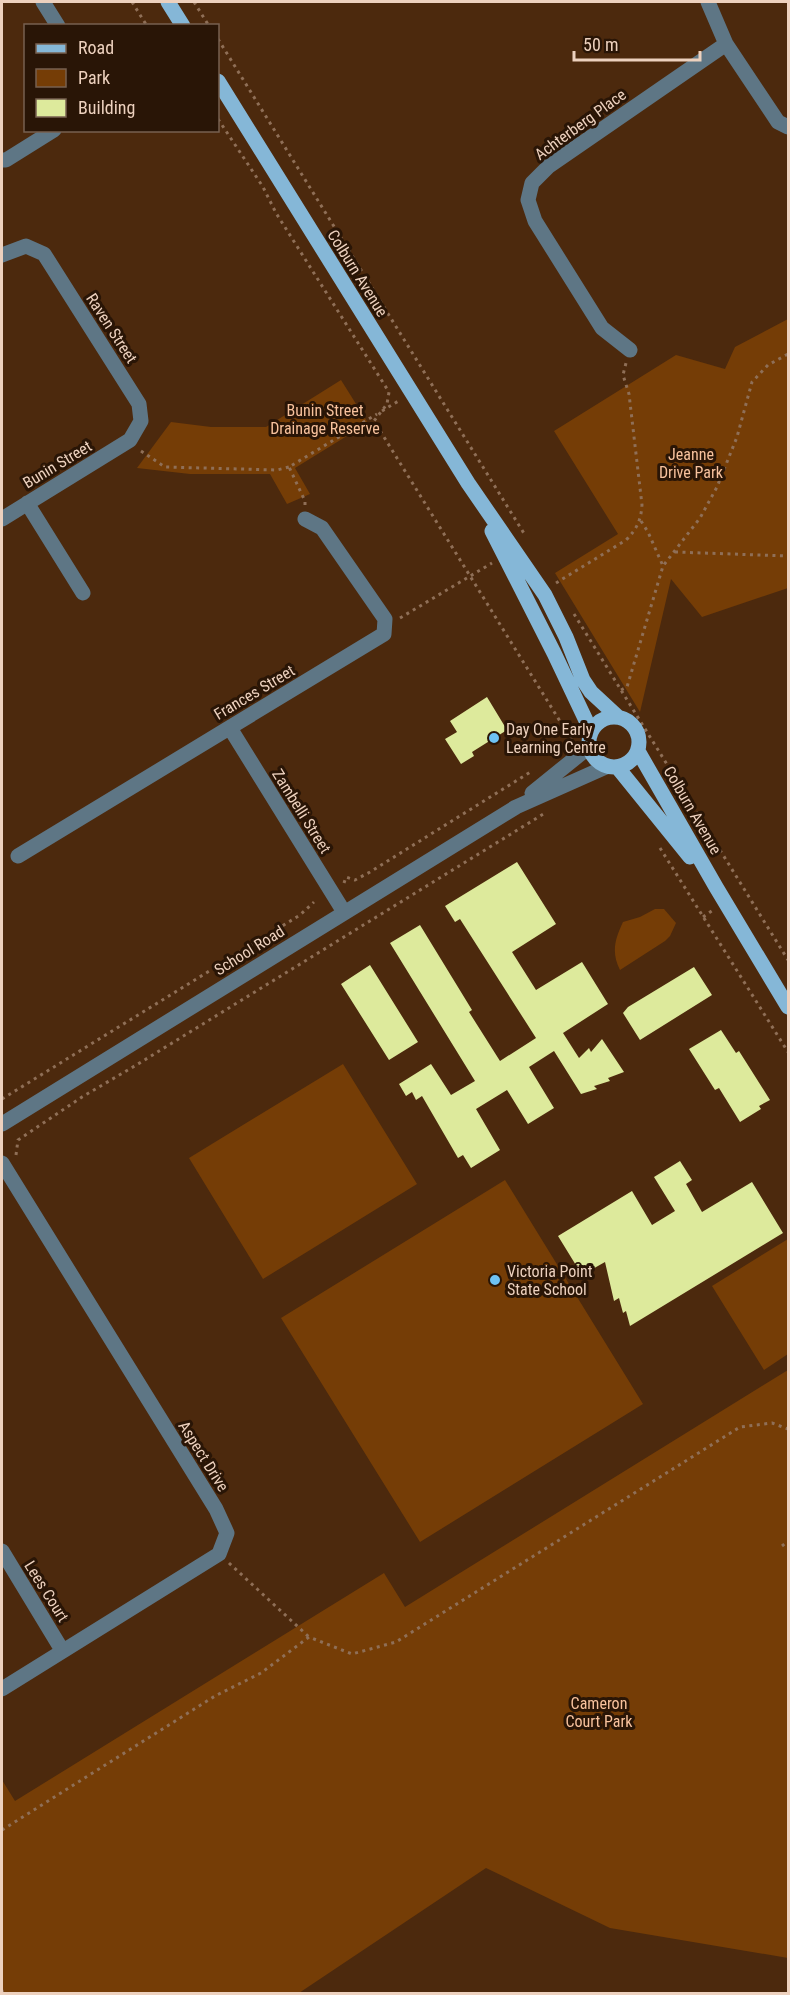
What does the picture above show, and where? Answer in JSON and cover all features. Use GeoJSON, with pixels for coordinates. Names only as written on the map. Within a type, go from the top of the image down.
{"type":"FeatureCollection","features":[{"type":"Feature","properties":{"kind":"main road"},"geometry":{"type":"LineString","coordinates":[[168,2],[182,24]]}},
{"type":"Feature","properties":{"kind":"main road","name":"Colburn Avenue"},"geometry":{"type":"LineString","coordinates":[[219,83],[468,483],[545,595],[566,637],[583,680],[591,692],[618,717],[633,725],[638,733],[638,750],[789,1007]]}},
{"type":"Feature","properties":{"kind":"main road","name":"Colburn Avenue"},"geometry":{"type":"LineString","coordinates":[[468,483],[549,642],[591,731]]}},
{"type":"Feature","properties":{"kind":"main road"},"geometry":{"type":"LineString","coordinates":[[589,747],[591,731],[602,720],[618,717]]}},
{"type":"Feature","properties":{"kind":"main road","name":"Colburn Avenue"},"geometry":{"type":"LineString","coordinates":[[589,747],[595,759],[612,767],[716,886]]}},
{"type":"Feature","properties":{"kind":"main road"},"geometry":{"type":"LineString","coordinates":[[612,767],[630,762],[638,750]]}},
{"type":"Feature","properties":{"kind":"street"},"geometry":{"type":"LineString","coordinates":[[43,2],[57,24]]}},
{"type":"Feature","properties":{"kind":"street"},"geometry":{"type":"LineString","coordinates":[[708,2],[726,44],[778,122],[789,127]]}},
{"type":"Feature","properties":{"kind":"street","name":"Achterberg Place"},"geometry":{"type":"LineString","coordinates":[[630,350],[602,328],[535,221],[528,200],[532,183],[549,166],[726,44]]}},
{"type":"Feature","properties":{"kind":"street"},"geometry":{"type":"LineString","coordinates":[[2,160],[6,160],[51,132]]}},
{"type":"Feature","properties":{"kind":"street","name":"Raven Street"},"geometry":{"type":"LineString","coordinates":[[2,255],[26,246],[44,255],[140,404],[141,421],[130,440]]}},
{"type":"Feature","properties":{"kind":"street","name":"Bunin Street"},"geometry":{"type":"LineString","coordinates":[[2,519],[130,440]]}},
{"type":"Feature","properties":{"kind":"street"},"geometry":{"type":"LineString","coordinates":[[27,503],[83,594]]}},
{"type":"Feature","properties":{"kind":"street"},"geometry":{"type":"LineString","coordinates":[[305,519],[322,528],[385,619],[384,634]]}},
{"type":"Feature","properties":{"kind":"street","name":"Frances Street"},"geometry":{"type":"LineString","coordinates":[[18,856],[384,634]]}},
{"type":"Feature","properties":{"kind":"street","name":"Zambelli Street"},"geometry":{"type":"LineString","coordinates":[[230,728],[344,912]]}},
{"type":"Feature","properties":{"kind":"street","name":"School Road"},"geometry":{"type":"LineString","coordinates":[[2,1124],[516,807],[589,747]]}},
{"type":"Feature","properties":{"kind":"street","name":"School Road"},"geometry":{"type":"LineString","coordinates":[[516,807],[612,767]]}},
{"type":"Feature","properties":{"kind":"street","name":"Aspect Drive"},"geometry":{"type":"LineString","coordinates":[[6,1161],[216,1509],[226,1533],[219,1554]]}},
{"type":"Feature","properties":{"kind":"street","name":"Lees Court"},"geometry":{"type":"LineString","coordinates":[[2,1551],[62,1650]]}},
{"type":"Feature","properties":{"kind":"street"},"geometry":{"type":"LineString","coordinates":[[2,1689],[219,1554]]}},
{"type":"Feature","properties":{"kind":"path"},"geometry":{"type":"LineString","coordinates":[[132,2],[146,24]]}},
{"type":"Feature","properties":{"kind":"path"},"geometry":{"type":"LineString","coordinates":[[194,2],[208,24]]}},
{"type":"Feature","properties":{"kind":"path"},"geometry":{"type":"LineString","coordinates":[[219,41],[530,543]]}},
{"type":"Feature","properties":{"kind":"path"},"geometry":{"type":"LineString","coordinates":[[219,121],[263,187],[276,213],[389,392],[387,404],[374,420],[571,739],[570,747]]}},
{"type":"Feature","properties":{"kind":"path"},"geometry":{"type":"LineString","coordinates":[[545,595],[555,584],[626,540],[640,521],[642,505],[631,405],[623,375],[630,350]]}},
{"type":"Feature","properties":{"kind":"path"},"geometry":{"type":"LineString","coordinates":[[621,691],[627,687],[663,566],[700,518],[717,487],[736,436],[752,382],[768,365],[789,354]]}},
{"type":"Feature","properties":{"kind":"path"},"geometry":{"type":"LineString","coordinates":[[130,440],[144,454],[165,467],[277,470],[290,467],[412,393]]}},
{"type":"Feature","properties":{"kind":"path"},"geometry":{"type":"LineString","coordinates":[[290,467],[305,501],[305,519]]}},
{"type":"Feature","properties":{"kind":"path"},"geometry":{"type":"LineString","coordinates":[[640,521],[648,532],[663,566]]}},
{"type":"Feature","properties":{"kind":"path"},"geometry":{"type":"LineString","coordinates":[[675,552],[789,556]]}},
{"type":"Feature","properties":{"kind":"path"},"geometry":{"type":"LineString","coordinates":[[384,634],[400,618],[504,556]]}},
{"type":"Feature","properties":{"kind":"path"},"geometry":{"type":"LineString","coordinates":[[573,612],[789,960]]}},
{"type":"Feature","properties":{"kind":"path"},"geometry":{"type":"LineString","coordinates":[[591,692],[614,678]]}},
{"type":"Feature","properties":{"kind":"path"},"geometry":{"type":"LineString","coordinates":[[555,714],[561,711]]}},
{"type":"Feature","properties":{"kind":"path"},"geometry":{"type":"LineString","coordinates":[[344,883],[346,877],[355,879],[370,872],[536,768]]}},
{"type":"Feature","properties":{"kind":"path"},"geometry":{"type":"LineString","coordinates":[[6,1161],[16,1155],[18,1140],[82,1097],[545,813]]}},
{"type":"Feature","properties":{"kind":"path"},"geometry":{"type":"LineString","coordinates":[[657,844],[789,1052]]}},
{"type":"Feature","properties":{"kind":"path"},"geometry":{"type":"LineString","coordinates":[[2,1100],[300,915],[314,902]]}},
{"type":"Feature","properties":{"kind":"path"},"geometry":{"type":"LineString","coordinates":[[219,1554],[309,1637],[352,1654],[396,1642],[740,1427],[772,1423],[789,1429]]}},
{"type":"Feature","properties":{"kind":"path"},"geometry":{"type":"LineString","coordinates":[[782,1546],[789,1541]]}},
{"type":"Feature","properties":{"kind":"path"},"geometry":{"type":"LineString","coordinates":[[2,1830],[215,1696],[261,1673],[309,1637]]}},
{"type":"Feature","properties":{"kind":"green space","name":"Jeanne Drive Park"},"geometry":{"type":"Polygon","coordinates":[[[788,319],[788,588],[702,617],[671,579],[640,712],[555,573],[618,534],[554,431],[676,355],[725,369],[735,347],[788,319]]]}},
{"type":"Feature","properties":{"kind":"green space","name":"Bunin Street Drainage Reserve"},"geometry":{"type":"Polygon","coordinates":[[[341,380],[368,423],[295,468],[310,494],[287,504],[270,474],[190,474],[137,468],[171,422],[211,427],[266,427],[341,380]]]}},
{"type":"Feature","properties":{"kind":"green space"},"geometry":{"type":"Polygon","coordinates":[[[655,909],[664,909],[676,923],[670,936],[620,970],[615,946],[623,922],[655,909]]]}},
{"type":"Feature","properties":{"kind":"green space"},"geometry":{"type":"Polygon","coordinates":[[[343,1064],[417,1184],[263,1279],[189,1158],[343,1064]]]}},
{"type":"Feature","properties":{"kind":"green space"},"geometry":{"type":"Polygon","coordinates":[[[505,1180],[643,1404],[420,1542],[281,1318],[505,1180]]]}},
{"type":"Feature","properties":{"kind":"green space"},"geometry":{"type":"Polygon","coordinates":[[[788,1239],[788,1354],[764,1370],[712,1286],[788,1239]]]}},
{"type":"Feature","properties":{"kind":"green space","name":"Cameron Court Park"},"geometry":{"type":"Polygon","coordinates":[[[788,1370],[788,1958],[610,1928],[486,1868],[299,1993],[2,1993],[2,1780],[15,1801],[384,1573],[405,1607],[788,1370]]]}},
{"type":"Feature","properties":{"kind":"building"},"geometry":{"type":"Polygon","coordinates":[[[487,697],[507,730],[472,752],[474,756],[461,764],[445,739],[457,732],[450,721],[487,697]]]}},
{"type":"Feature","properties":{"kind":"building"},"geometry":{"type":"Polygon","coordinates":[[[517,862],[556,924],[512,952],[536,990],[582,962],[608,1004],[563,1033],[579,1058],[589,1048],[591,1052],[602,1039],[624,1072],[608,1078],[610,1081],[594,1086],[597,1089],[581,1094],[554,1051],[529,1067],[554,1108],[528,1124],[507,1090],[476,1109],[500,1150],[471,1168],[463,1155],[458,1158],[422,1096],[416,1100],[412,1092],[406,1096],[399,1084],[431,1064],[451,1095],[475,1081],[390,943],[420,925],[472,1010],[469,1012],[500,1061],[536,1038],[460,919],[455,922],[445,906],[517,862]]]}},
{"type":"Feature","properties":{"kind":"building"},"geometry":{"type":"Polygon","coordinates":[[[370,965],[418,1042],[389,1060],[341,984],[370,965]]]}},
{"type":"Feature","properties":{"kind":"building"},"geometry":{"type":"Polygon","coordinates":[[[694,967],[712,995],[640,1040],[623,1013],[628,1007],[694,967]]]}},
{"type":"Feature","properties":{"kind":"building"},"geometry":{"type":"Polygon","coordinates":[[[721,1030],[736,1053],[739,1051],[770,1100],[759,1106],[761,1109],[740,1122],[719,1088],[715,1090],[689,1049],[721,1030]]]}},
{"type":"Feature","properties":{"kind":"building"},"geometry":{"type":"Polygon","coordinates":[[[680,1161],[692,1180],[686,1184],[702,1212],[752,1182],[783,1233],[630,1326],[619,1298],[614,1301],[605,1262],[582,1275],[558,1236],[632,1191],[652,1225],[675,1211],[654,1177],[680,1161]]]}},
{"type":"Feature","properties":{"kind":"place","name":"Day One Early Learning Centre"},"geometry":{"type":"Point","coordinates":[494,738]}},
{"type":"Feature","properties":{"kind":"place","name":"Victoria Point State School"},"geometry":{"type":"Point","coordinates":[495,1280]}}]}
